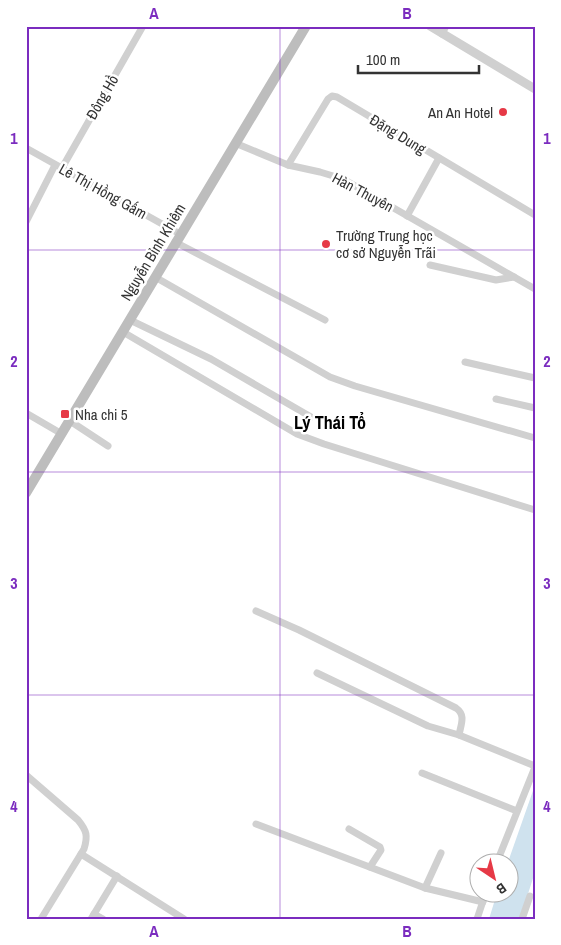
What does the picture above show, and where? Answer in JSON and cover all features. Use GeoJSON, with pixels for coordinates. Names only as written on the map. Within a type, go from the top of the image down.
{"type":"FeatureCollection","features":[{"type":"Feature","properties":{"kind":"main road","name":"Nguyễn Bỉnh Khiêm"},"geometry":{"type":"LineString","coordinates":[[27,490],[306,26]]}},
{"type":"Feature","properties":{"kind":"street","name":"Đông Hồ"},"geometry":{"type":"LineString","coordinates":[[26,222],[142,26]]}},
{"type":"Feature","properties":{"kind":"street"},"geometry":{"type":"LineString","coordinates":[[430,26],[444,30],[535,89]]}},
{"type":"Feature","properties":{"kind":"street","name":"Đặng Dung"},"geometry":{"type":"LineString","coordinates":[[288,165],[328,99],[332,96],[337,97],[535,216]]}},
{"type":"Feature","properties":{"kind":"street","name":"Hàn Thuyên"},"geometry":{"type":"LineString","coordinates":[[235,143],[288,165],[343,179],[535,289]]}},
{"type":"Feature","properties":{"kind":"street","name":"Lê Thị Hồng Gấm"},"geometry":{"type":"LineString","coordinates":[[26,148],[178,238],[325,320]]}},
{"type":"Feature","properties":{"kind":"street"},"geometry":{"type":"LineString","coordinates":[[407,216],[439,158]]}},
{"type":"Feature","properties":{"kind":"street"},"geometry":{"type":"LineString","coordinates":[[430,265],[496,280],[514,277]]}},
{"type":"Feature","properties":{"kind":"street"},"geometry":{"type":"LineString","coordinates":[[155,277],[330,377],[535,438]]}},
{"type":"Feature","properties":{"kind":"street"},"geometry":{"type":"LineString","coordinates":[[130,320],[211,359],[312,417]]}},
{"type":"Feature","properties":{"kind":"street"},"geometry":{"type":"LineString","coordinates":[[122,332],[297,434],[535,510]]}},
{"type":"Feature","properties":{"kind":"street"},"geometry":{"type":"LineString","coordinates":[[465,362],[535,378]]}},
{"type":"Feature","properties":{"kind":"street"},"geometry":{"type":"LineString","coordinates":[[496,399],[535,408]]}},
{"type":"Feature","properties":{"kind":"street"},"geometry":{"type":"LineString","coordinates":[[26,413],[62,434]]}},
{"type":"Feature","properties":{"kind":"street"},"geometry":{"type":"LineString","coordinates":[[70,421],[108,446]]}},
{"type":"Feature","properties":{"kind":"street"},"geometry":{"type":"LineString","coordinates":[[256,611],[300,630],[456,708],[463,716],[459,734]]}},
{"type":"Feature","properties":{"kind":"street"},"geometry":{"type":"LineString","coordinates":[[317,673],[428,726],[459,734],[535,766],[501,852]]}},
{"type":"Feature","properties":{"kind":"street"},"geometry":{"type":"LineString","coordinates":[[422,773],[517,811]]}},
{"type":"Feature","properties":{"kind":"street"},"geometry":{"type":"LineString","coordinates":[[26,775],[78,820],[86,829],[87,838],[81,854],[41,919]]}},
{"type":"Feature","properties":{"kind":"street"},"geometry":{"type":"LineString","coordinates":[[256,824],[424,888],[468,898]]}},
{"type":"Feature","properties":{"kind":"street"},"geometry":{"type":"LineString","coordinates":[[349,829],[380,847],[381,850],[370,867]]}},
{"type":"Feature","properties":{"kind":"street"},"geometry":{"type":"LineString","coordinates":[[424,888],[441,853]]}},
{"type":"Feature","properties":{"kind":"street"},"geometry":{"type":"LineString","coordinates":[[81,854],[184,919]]}},
{"type":"Feature","properties":{"kind":"street"},"geometry":{"type":"LineString","coordinates":[[103,919],[93,916],[117,876]]}},
{"type":"Feature","properties":{"kind":"street"},"geometry":{"type":"LineString","coordinates":[[522,919],[530,896]]}},
{"type":"Feature","properties":{"kind":"street"},"geometry":{"type":"LineString","coordinates":[[477,919],[483,902]]}},
{"type":"Feature","properties":{"kind":"water"},"geometry":{"type":"Polygon","coordinates":[[[535,785],[535,872],[520,919],[489,919],[494,902],[518,902],[518,852],[512,852],[535,785]]]}},
{"type":"Feature","properties":{"kind":"place","name":"An An Hotel"},"geometry":{"type":"Point","coordinates":[503,112]}},
{"type":"Feature","properties":{"kind":"place","name":"Trường Trung học cơ sở Nguyễn Trãi"},"geometry":{"type":"Point","coordinates":[326,244]}},
{"type":"Feature","properties":{"kind":"place","name":"Nha chi 5"},"geometry":{"type":"Point","coordinates":[65,414]}},
{"type":"Feature","properties":{"kind":"district","name":"Lý Thái Tổ"},"geometry":{"type":"Point","coordinates":[330,422]}}]}
